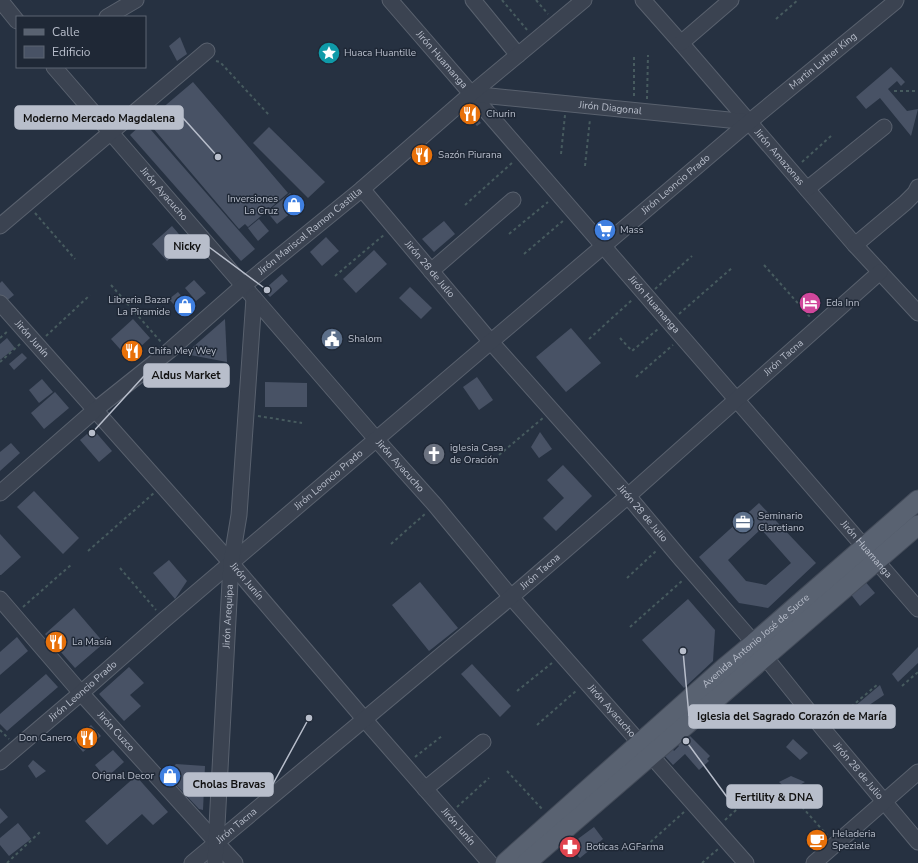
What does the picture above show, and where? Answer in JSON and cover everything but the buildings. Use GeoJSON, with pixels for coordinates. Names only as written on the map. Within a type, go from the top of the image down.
{"type":"FeatureCollection","features":[{"type":"Feature","properties":{"kind":"main road","name":"Avenida Antonio José de Sucre"},"geometry":{"type":"LineString","coordinates":[[526,863],[646,749],[870,554],[918,500]]}},
{"type":"Feature","properties":{"kind":"main road","name":"Avenida Antonio José de Sucre"},"geometry":{"type":"LineString","coordinates":[[870,554],[918,525]]}},
{"type":"Feature","properties":{"kind":"main road","name":"Avenida Antonio José de Sucre"},"geometry":{"type":"LineString","coordinates":[[505,863],[552,821],[646,749]]}},
{"type":"Feature","properties":{"kind":"street"},"geometry":{"type":"LineString","coordinates":[[0,0],[16,20]]}},
{"type":"Feature","properties":{"kind":"street"},"geometry":{"type":"LineString","coordinates":[[112,9],[136,0]]}},
{"type":"Feature","properties":{"kind":"street","name":"Jirón Huamanga"},"geometry":{"type":"LineString","coordinates":[[390,0],[918,609]]}},
{"type":"Feature","properties":{"kind":"street"},"geometry":{"type":"LineString","coordinates":[[473,0],[518,55]]}},
{"type":"Feature","properties":{"kind":"street","name":"Jirón Mariscal Ramon Castilla"},"geometry":{"type":"LineString","coordinates":[[0,493],[95,410],[169,351],[243,286],[362,189],[471,94],[584,0]]}},
{"type":"Feature","properties":{"kind":"street","name":"Jirón Amazonas"},"geometry":{"type":"LineString","coordinates":[[643,0],[855,245],[918,314]]}},
{"type":"Feature","properties":{"kind":"street"},"geometry":{"type":"LineString","coordinates":[[681,43],[731,0]]}},
{"type":"Feature","properties":{"kind":"street","name":"Martin Luther King"},"geometry":{"type":"LineString","coordinates":[[749,122],[896,0]]}},
{"type":"Feature","properties":{"kind":"street"},"geometry":{"type":"LineString","coordinates":[[0,226],[204,54]]}},
{"type":"Feature","properties":{"kind":"street","name":"Jirón Ayacucho"},"geometry":{"type":"LineString","coordinates":[[55,68],[376,439],[436,505],[511,597],[746,863]]}},
{"type":"Feature","properties":{"kind":"street","name":"Jirón Diagonal"},"geometry":{"type":"LineString","coordinates":[[471,94],[749,122]]}},
{"type":"Feature","properties":{"kind":"street","name":"Jirón Leoncio Prado"},"geometry":{"type":"LineString","coordinates":[[0,762],[164,620],[749,122]]}},
{"type":"Feature","properties":{"kind":"street"},"geometry":{"type":"LineString","coordinates":[[807,190],[884,127]]}},
{"type":"Feature","properties":{"kind":"street"},"geometry":{"type":"LineString","coordinates":[[855,245],[905,203],[915,193],[918,187]]}},
{"type":"Feature","properties":{"kind":"street","name":"Jirón 28 de Julio"},"geometry":{"type":"LineString","coordinates":[[362,189],[491,342],[628,496],[760,650],[824,730],[918,842]]}},
{"type":"Feature","properties":{"kind":"street"},"geometry":{"type":"LineString","coordinates":[[431,271],[513,200]]}},
{"type":"Feature","properties":{"kind":"street","name":"Jirón Tacna"},"geometry":{"type":"LineString","coordinates":[[192,863],[511,597],[737,400],[880,272]]}},
{"type":"Feature","properties":{"kind":"street","name":"Jirón Arequipa"},"geometry":{"type":"LineString","coordinates":[[215,863],[231,563],[239,515],[254,298]]}},
{"type":"Feature","properties":{"kind":"street","name":"Jirón Junín"},"geometry":{"type":"LineString","coordinates":[[0,303],[231,563],[490,863]]}},
{"type":"Feature","properties":{"kind":"street","name":"Jirón Cuzco"},"geometry":{"type":"LineString","coordinates":[[0,599],[81,693],[217,842],[234,863]]}},
{"type":"Feature","properties":{"kind":"street"},"geometry":{"type":"LineString","coordinates":[[426,789],[483,742]]}},
{"type":"Feature","properties":{"kind":"street"},"geometry":{"type":"LineString","coordinates":[[814,863],[918,772]]}},
{"type":"Feature","properties":{"kind":"path"},"geometry":{"type":"LineString","coordinates":[[502,0],[536,40]]}},
{"type":"Feature","properties":{"kind":"path"},"geometry":{"type":"LineString","coordinates":[[536,0],[556,23]]}},
{"type":"Feature","properties":{"kind":"path"},"geometry":{"type":"LineString","coordinates":[[776,19],[798,0]]}},
{"type":"Feature","properties":{"kind":"path"},"geometry":{"type":"LineString","coordinates":[[204,54],[220,62],[269,115]]}},
{"type":"Feature","properties":{"kind":"path"},"geometry":{"type":"LineString","coordinates":[[640,111],[648,54]]}},
{"type":"Feature","properties":{"kind":"path"},"geometry":{"type":"LineString","coordinates":[[634,57],[640,111]]}},
{"type":"Feature","properties":{"kind":"path"},"geometry":{"type":"LineString","coordinates":[[894,91],[918,91]]}},
{"type":"Feature","properties":{"kind":"path"},"geometry":{"type":"LineString","coordinates":[[561,154],[566,104]]}},
{"type":"Feature","properties":{"kind":"path"},"geometry":{"type":"LineString","coordinates":[[585,166],[591,106]]}},
{"type":"Feature","properties":{"kind":"path"},"geometry":{"type":"LineString","coordinates":[[792,171],[832,135]]}},
{"type":"Feature","properties":{"kind":"path"},"geometry":{"type":"LineString","coordinates":[[465,205],[522,153]]}},
{"type":"Feature","properties":{"kind":"path"},"geometry":{"type":"LineString","coordinates":[[509,234],[557,194]]}},
{"type":"Feature","properties":{"kind":"path"},"geometry":{"type":"LineString","coordinates":[[27,203],[75,259]]}},
{"type":"Feature","properties":{"kind":"path"},"geometry":{"type":"LineString","coordinates":[[524,254],[573,212]]}},
{"type":"Feature","properties":{"kind":"path"},"geometry":{"type":"LineString","coordinates":[[336,276],[394,227]]}},
{"type":"Feature","properties":{"kind":"path"},"geometry":{"type":"LineString","coordinates":[[589,339],[692,256]]}},
{"type":"Feature","properties":{"kind":"path"},"geometry":{"type":"LineString","coordinates":[[764,265],[819,327]]}},
{"type":"Feature","properties":{"kind":"path"},"geometry":{"type":"LineString","coordinates":[[620,338],[632,351],[733,267]]}},
{"type":"Feature","properties":{"kind":"path"},"geometry":{"type":"LineString","coordinates":[[111,285],[169,351]]}},
{"type":"Feature","properties":{"kind":"path"},"geometry":{"type":"LineString","coordinates":[[0,362],[33,340],[90,295]]}},
{"type":"Feature","properties":{"kind":"path"},"geometry":{"type":"LineString","coordinates":[[636,377],[682,337]]}},
{"type":"Feature","properties":{"kind":"path"},"geometry":{"type":"LineString","coordinates":[[499,455],[552,411]]}},
{"type":"Feature","properties":{"kind":"path"},"geometry":{"type":"LineString","coordinates":[[246,414],[302,423]]}},
{"type":"Feature","properties":{"kind":"path"},"geometry":{"type":"LineString","coordinates":[[88,551],[162,486]]}},
{"type":"Feature","properties":{"kind":"path"},"geometry":{"type":"LineString","coordinates":[[390,544],[436,505]]}},
{"type":"Feature","properties":{"kind":"path"},"geometry":{"type":"LineString","coordinates":[[627,578],[666,542]]}},
{"type":"Feature","properties":{"kind":"path"},"geometry":{"type":"LineString","coordinates":[[14,615],[72,564]]}},
{"type":"Feature","properties":{"kind":"path"},"geometry":{"type":"LineString","coordinates":[[120,568],[164,620]]}},
{"type":"Feature","properties":{"kind":"path"},"geometry":{"type":"LineString","coordinates":[[630,627],[692,572]]}},
{"type":"Feature","properties":{"kind":"path"},"geometry":{"type":"LineString","coordinates":[[517,691],[562,655]]}},
{"type":"Feature","properties":{"kind":"path"},"geometry":{"type":"LineString","coordinates":[[902,686],[918,672]]}},
{"type":"Feature","properties":{"kind":"path"},"geometry":{"type":"LineString","coordinates":[[537,724],[586,682]]}},
{"type":"Feature","properties":{"kind":"path"},"geometry":{"type":"LineString","coordinates":[[824,730],[878,684]]}},
{"type":"Feature","properties":{"kind":"path"},"geometry":{"type":"LineString","coordinates":[[405,766],[442,736]]}},
{"type":"Feature","properties":{"kind":"path"},"geometry":{"type":"LineString","coordinates":[[507,771],[552,821]]}},
{"type":"Feature","properties":{"kind":"path"},"geometry":{"type":"LineString","coordinates":[[448,815],[489,778]]}},
{"type":"Feature","properties":{"kind":"path"},"geometry":{"type":"LineString","coordinates":[[715,828],[755,792]]}},
{"type":"Feature","properties":{"kind":"path"},"geometry":{"type":"LineString","coordinates":[[794,798],[835,844]]}},
{"type":"Feature","properties":{"kind":"path"},"geometry":{"type":"LineString","coordinates":[[646,846],[694,804]]}},
{"type":"Feature","properties":{"kind":"path"},"geometry":{"type":"LineString","coordinates":[[6,863],[40,832]]}},
{"type":"Feature","properties":{"kind":"path"},"geometry":{"type":"LineString","coordinates":[[702,863],[727,841]]}},
{"type":"Feature","properties":{"kind":"place","name":"Huaca Huantille"},"geometry":{"type":"Point","coordinates":[329,53]}},
{"type":"Feature","properties":{"kind":"place","name":"Churin"},"geometry":{"type":"Point","coordinates":[470,114]}},
{"type":"Feature","properties":{"kind":"place","name":"Sazón Piurana"},"geometry":{"type":"Point","coordinates":[422,155]}},
{"type":"Feature","properties":{"kind":"place","name":"Moderno Mercado Magdalena"},"geometry":{"type":"Point","coordinates":[218,157]}},
{"type":"Feature","properties":{"kind":"place","name":"Inversiones La Cruz"},"geometry":{"type":"Point","coordinates":[294,205]}},
{"type":"Feature","properties":{"kind":"place","name":"Mass"},"geometry":{"type":"Point","coordinates":[605,230]}},
{"type":"Feature","properties":{"kind":"place","name":"Nicky"},"geometry":{"type":"Point","coordinates":[267,290]}},
{"type":"Feature","properties":{"kind":"place","name":"Eda Inn"},"geometry":{"type":"Point","coordinates":[810,303]}},
{"type":"Feature","properties":{"kind":"place","name":"Libreria Bazar La Piramide"},"geometry":{"type":"Point","coordinates":[185,306]}},
{"type":"Feature","properties":{"kind":"place","name":"Shalom"},"geometry":{"type":"Point","coordinates":[332,339]}},
{"type":"Feature","properties":{"kind":"place","name":"Chifa Mey Wey"},"geometry":{"type":"Point","coordinates":[132,351]}},
{"type":"Feature","properties":{"kind":"place","name":"Aldus Market"},"geometry":{"type":"Point","coordinates":[92,433]}},
{"type":"Feature","properties":{"kind":"place","name":"iglesia Casa de Oración"},"geometry":{"type":"Point","coordinates":[434,454]}},
{"type":"Feature","properties":{"kind":"place","name":"Seminario Claretiano"},"geometry":{"type":"Point","coordinates":[743,522]}},
{"type":"Feature","properties":{"kind":"place","name":"La Masía"},"geometry":{"type":"Point","coordinates":[56,642]}},
{"type":"Feature","properties":{"kind":"place","name":"Iglesia del Sagrado Corazón de María"},"geometry":{"type":"Point","coordinates":[683,651]}},
{"type":"Feature","properties":{"kind":"place","name":"Cholas Bravas"},"geometry":{"type":"Point","coordinates":[309,718]}},
{"type":"Feature","properties":{"kind":"place","name":"Don Canero"},"geometry":{"type":"Point","coordinates":[87,738]}},
{"type":"Feature","properties":{"kind":"place","name":"Fertility & DNA"},"geometry":{"type":"Point","coordinates":[686,741]}},
{"type":"Feature","properties":{"kind":"place","name":"Orignal Decor"},"geometry":{"type":"Point","coordinates":[170,776]}},
{"type":"Feature","properties":{"kind":"place","name":"Heladeria Speziale"},"geometry":{"type":"Point","coordinates":[817,840]}},
{"type":"Feature","properties":{"kind":"place","name":"Boticas AGFarma"},"geometry":{"type":"Point","coordinates":[570,847]}}]}
